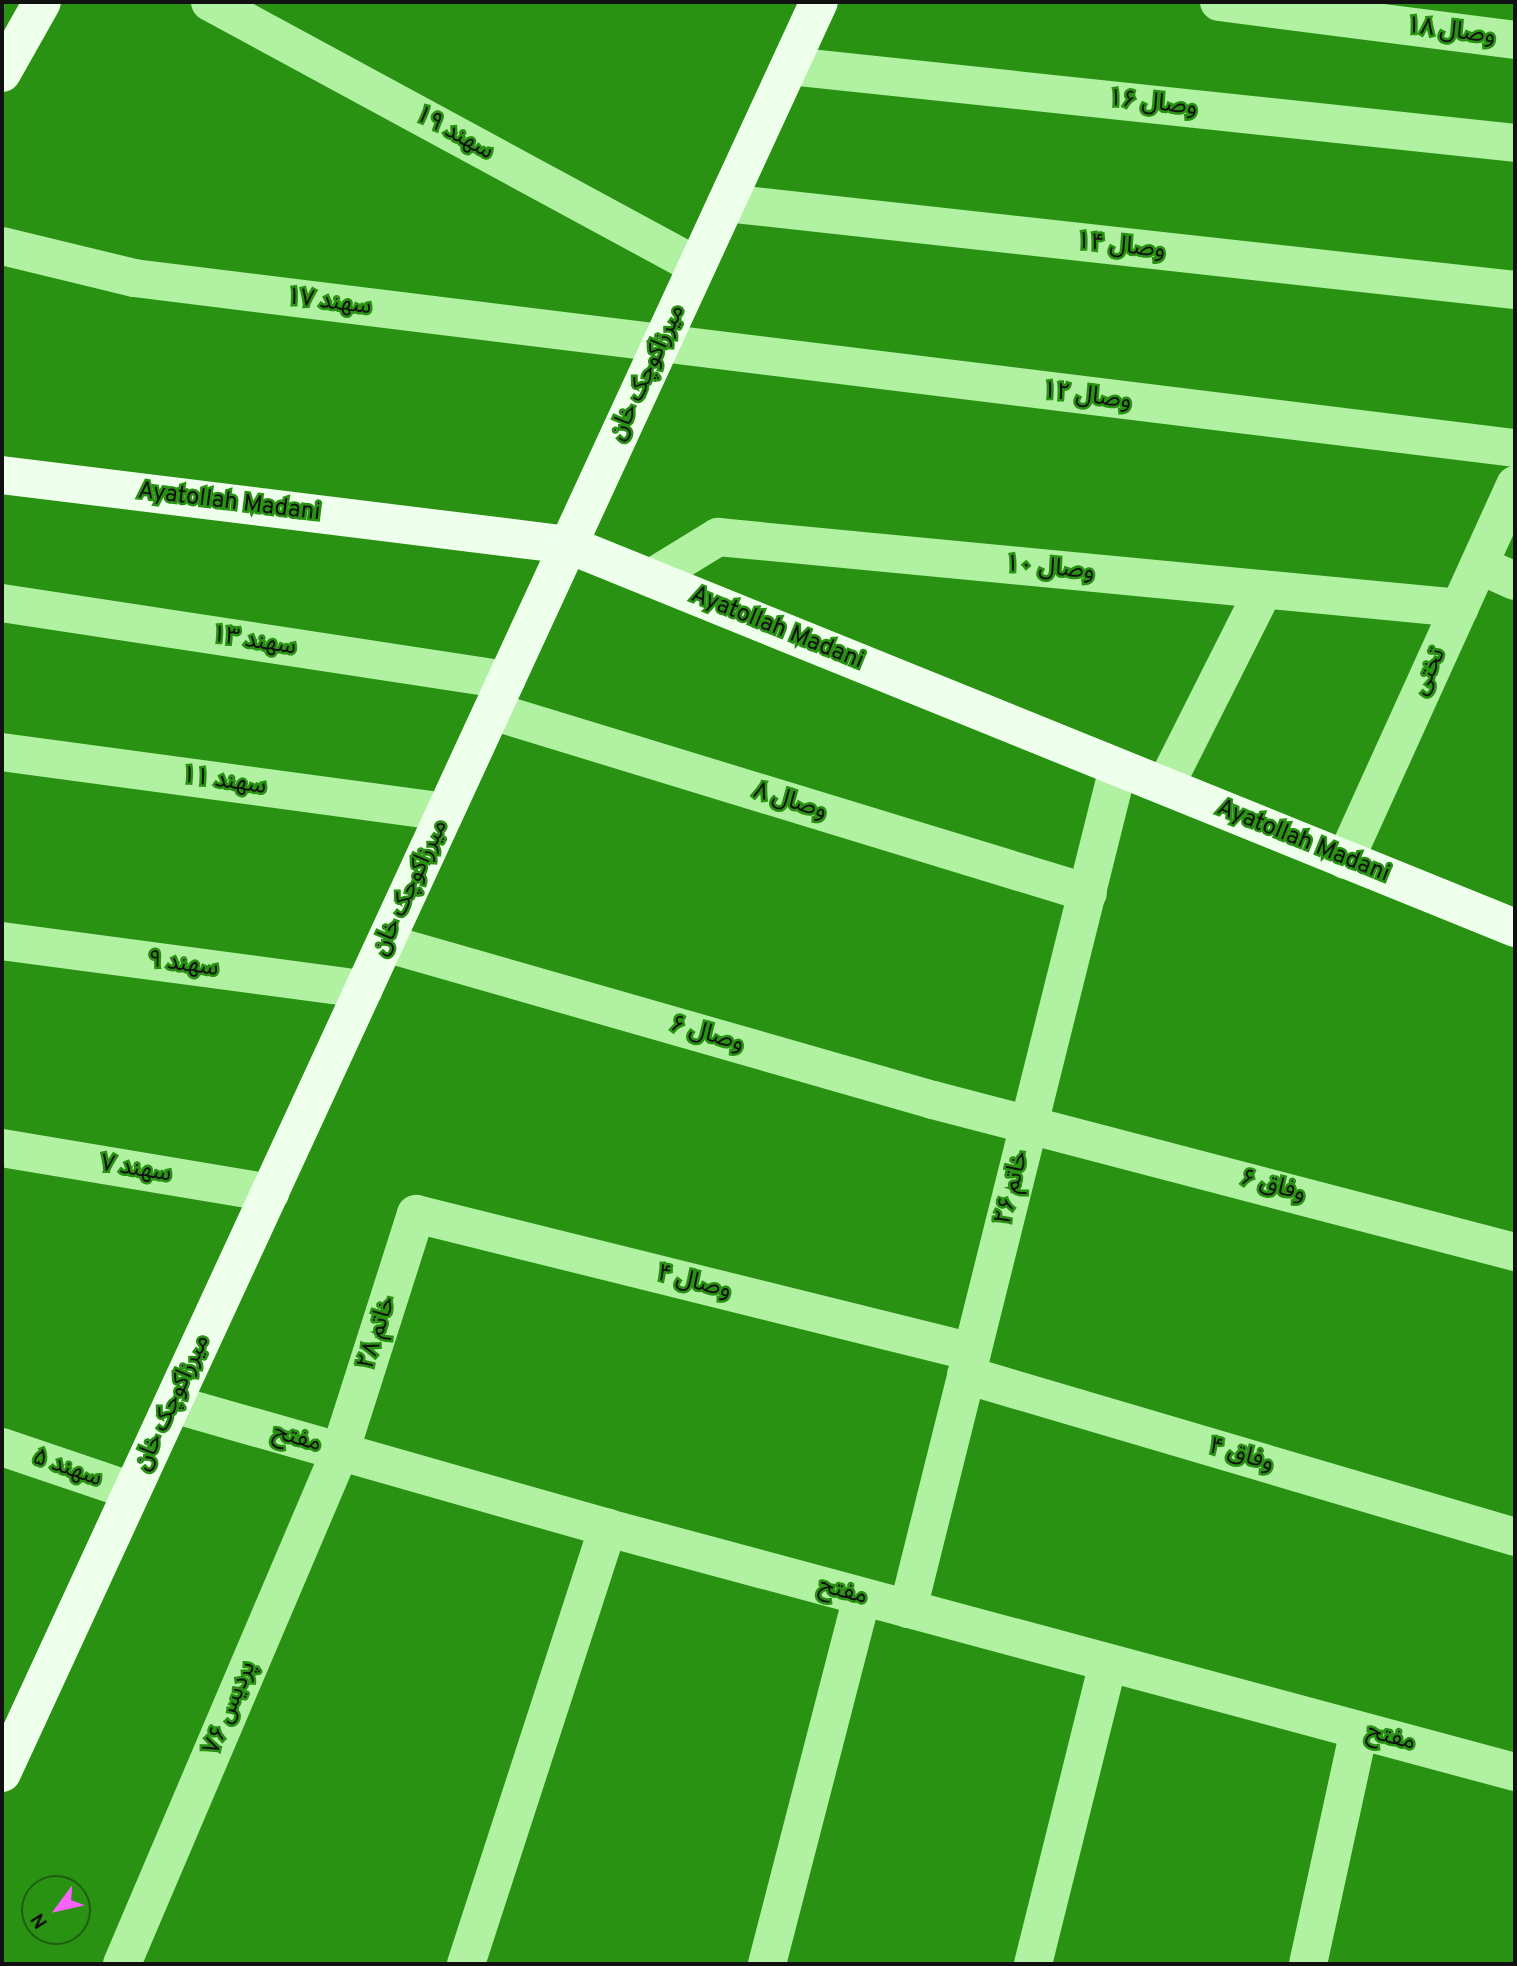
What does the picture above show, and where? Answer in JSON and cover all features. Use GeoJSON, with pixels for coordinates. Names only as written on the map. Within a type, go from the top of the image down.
{"type":"FeatureCollection","features":[{"type":"Feature","properties":{"kind":"main road"},"geometry":{"type":"LineString","coordinates":[[2,73],[42,2]]}},
{"type":"Feature","properties":{"kind":"main road","name":"میرزاکوچک خان"},"geometry":{"type":"LineString","coordinates":[[5,1756],[173,1404],[790,66],[810,5]]}},
{"type":"Feature","properties":{"kind":"main road","name":"Ayatollah Madani"},"geometry":{"type":"LineString","coordinates":[[2,475],[569,545],[1515,928]]}},
{"type":"Feature","properties":{"kind":"street","name":"سهند ۱۹"},"geometry":{"type":"LineString","coordinates":[[210,2],[697,266]]}},
{"type":"Feature","properties":{"kind":"street","name":"وصال ۱۸"},"geometry":{"type":"LineString","coordinates":[[1219,2],[1390,13],[1515,40]]}},
{"type":"Feature","properties":{"kind":"street","name":"وصال ۱۶"},"geometry":{"type":"LineString","coordinates":[[790,66],[1515,142]]}},
{"type":"Feature","properties":{"kind":"street","name":"وصال ۱۴"},"geometry":{"type":"LineString","coordinates":[[726,203],[1515,290]]}},
{"type":"Feature","properties":{"kind":"street","name":"سهند ۱۷"},"geometry":{"type":"LineString","coordinates":[[2,246],[134,278],[660,347]]}},
{"type":"Feature","properties":{"kind":"street","name":"وصال ۱۲"},"geometry":{"type":"LineString","coordinates":[[660,347],[1515,448]]}},
{"type":"Feature","properties":{"kind":"street","name":"تختی"},"geometry":{"type":"LineString","coordinates":[[1345,859],[1515,485]]}},
{"type":"Feature","properties":{"kind":"street","name":"وصال ۱۰"},"geometry":{"type":"LineString","coordinates":[[651,578],[718,537],[1460,608]]}},
{"type":"Feature","properties":{"kind":"street"},"geometry":{"type":"LineString","coordinates":[[1479,565],[1515,580]]}},
{"type":"Feature","properties":{"kind":"street"},"geometry":{"type":"LineString","coordinates":[[1165,786],[1264,589]]}},
{"type":"Feature","properties":{"kind":"street","name":"سهند ۱۳"},"geometry":{"type":"LineString","coordinates":[[2,603],[499,696]]}},
{"type":"Feature","properties":{"kind":"street","name":"وصال ۸"},"geometry":{"type":"LineString","coordinates":[[499,696],[1088,893]]}},
{"type":"Feature","properties":{"kind":"street","name":"سهند ۱۱"},"geometry":{"type":"LineString","coordinates":[[2,752],[445,812]]}},
{"type":"Feature","properties":{"kind":"street","name":"خاتم ۲۶"},"geometry":{"type":"LineString","coordinates":[[908,1609],[1118,768]]}},
{"type":"Feature","properties":{"kind":"street","name":"سهند ۹"},"geometry":{"type":"LineString","coordinates":[[2,941],[364,989]]}},
{"type":"Feature","properties":{"kind":"street","name":"وصال ۶"},"geometry":{"type":"LineString","coordinates":[[385,943],[920,1096],[1030,1121]]}},
{"type":"Feature","properties":{"kind":"street","name":"وفاق ۶"},"geometry":{"type":"LineString","coordinates":[[1030,1121],[1515,1252]]}},
{"type":"Feature","properties":{"kind":"street","name":"سهند ۷"},"geometry":{"type":"LineString","coordinates":[[2,1148],[270,1193]]}},
{"type":"Feature","properties":{"kind":"street","name":"وصال ۴"},"geometry":{"type":"LineString","coordinates":[[416,1214],[969,1364]]}},
{"type":"Feature","properties":{"kind":"street","name":"خاتم ۲۸"},"geometry":{"type":"LineString","coordinates":[[340,1452],[416,1214]]}},
{"type":"Feature","properties":{"kind":"street","name":"وفاق ۴"},"geometry":{"type":"LineString","coordinates":[[969,1364],[1515,1537]]}},
{"type":"Feature","properties":{"kind":"street","name":"مفتح"},"geometry":{"type":"LineString","coordinates":[[173,1404],[608,1528],[1515,1772]]}},
{"type":"Feature","properties":{"kind":"street","name":"سهند ۵"},"geometry":{"type":"LineString","coordinates":[[2,1447],[132,1491]]}},
{"type":"Feature","properties":{"kind":"street","name":"پردیس ۷۶"},"geometry":{"type":"LineString","coordinates":[[122,1964],[340,1452]]}},
{"type":"Feature","properties":{"kind":"street"},"geometry":{"type":"LineString","coordinates":[[466,1964],[608,1528]]}},
{"type":"Feature","properties":{"kind":"street"},"geometry":{"type":"LineString","coordinates":[[767,1964],[862,1597]]}},
{"type":"Feature","properties":{"kind":"street"},"geometry":{"type":"LineString","coordinates":[[1033,1964],[1108,1662]]}},
{"type":"Feature","properties":{"kind":"street"},"geometry":{"type":"LineString","coordinates":[[1308,1964],[1359,1730]]}}]}
